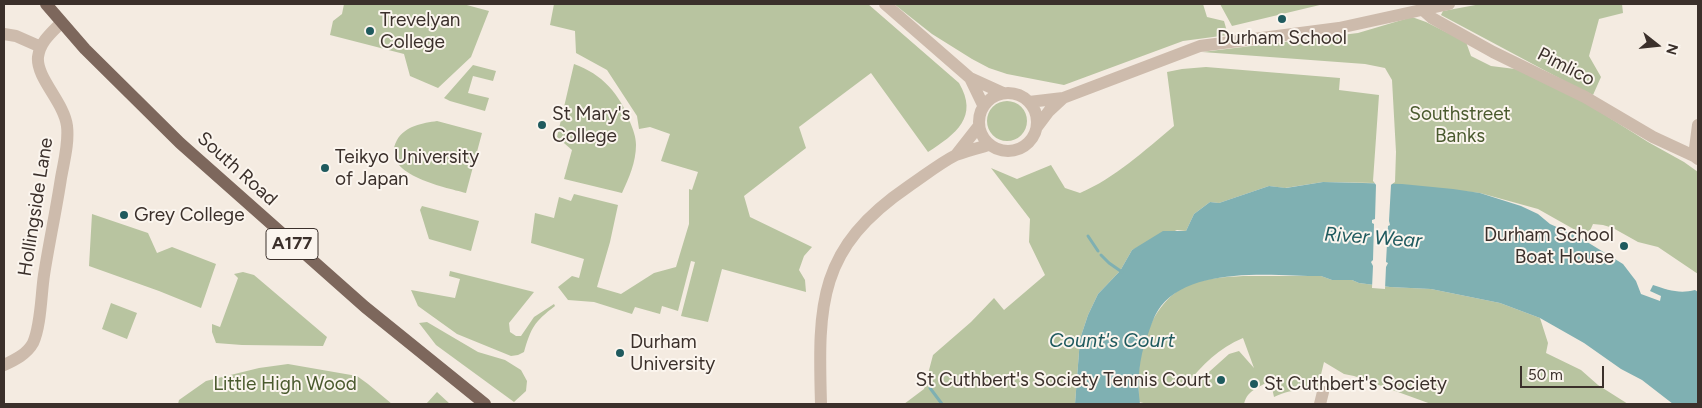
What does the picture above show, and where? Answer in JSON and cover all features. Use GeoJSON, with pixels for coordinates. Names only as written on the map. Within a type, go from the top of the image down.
{"type":"FeatureCollection","features":[{"type":"Feature","properties":{"kind":"main road","name":"South Road"},"geometry":{"type":"LineString","coordinates":[[46,4],[84,50],[180,143],[365,307],[486,404]]}},
{"type":"Feature","properties":{"kind":"street"},"geometry":{"type":"LineString","coordinates":[[885,4],[970,78],[1004,93]]}},
{"type":"Feature","properties":{"kind":"street"},"geometry":{"type":"LineString","coordinates":[[1029,102],[1063,98],[1200,46],[1340,28],[1449,4]]}},
{"type":"Feature","properties":{"kind":"street","name":"Pimlico"},"geometry":{"type":"LineString","coordinates":[[1423,10],[1432,18],[1494,52],[1585,97],[1653,137],[1696,157]]}},
{"type":"Feature","properties":{"kind":"street"},"geometry":{"type":"LineString","coordinates":[[4,34],[16,36],[41,46],[47,36],[61,23]]}},
{"type":"Feature","properties":{"kind":"street","name":"Hollingside Lane"},"geometry":{"type":"LineString","coordinates":[[4,365],[24,354],[32,345],[37,334],[44,274],[68,138],[66,120],[38,65],[41,46]]}},
{"type":"Feature","properties":{"kind":"street"},"geometry":{"type":"LineString","coordinates":[[970,78],[984,105]]}},
{"type":"Feature","properties":{"kind":"street"},"geometry":{"type":"LineString","coordinates":[[956,155],[978,126],[980,112],[984,105],[996,95],[1013,93],[1029,102],[1037,118],[1037,127]]}},
{"type":"Feature","properties":{"kind":"street"},"geometry":{"type":"LineString","coordinates":[[978,126],[984,140],[989,145],[1002,151],[1015,151],[1022,148],[1032,139],[1037,127],[1049,111],[1063,98]]}},
{"type":"Feature","properties":{"kind":"street"},"geometry":{"type":"LineString","coordinates":[[1696,157],[1698,125]]}},
{"type":"Feature","properties":{"kind":"street"},"geometry":{"type":"LineString","coordinates":[[821,404],[821,324],[826,290],[837,259],[847,242],[865,221],[893,197],[956,155],[989,145]]}},
{"type":"Feature","properties":{"kind":"green space"},"geometry":{"type":"Polygon","coordinates":[[[344,4],[463,4],[489,11],[471,57],[438,88],[410,76],[404,54],[330,35],[333,21],[342,14],[344,4]]]}},
{"type":"Feature","properties":{"kind":"green space"},"geometry":{"type":"Polygon","coordinates":[[[554,4],[868,4],[959,83],[965,95],[967,106],[965,115],[955,131],[928,152],[871,73],[799,127],[806,148],[744,196],[750,217],[812,247],[804,256],[799,270],[805,280],[806,292],[722,269],[708,322],[681,316],[695,262],[691,261],[678,311],[662,306],[660,314],[635,307],[632,314],[594,302],[568,300],[558,287],[572,276],[579,278],[584,259],[531,243],[535,213],[554,218],[559,197],[571,201],[574,194],[618,205],[597,287],[621,294],[654,273],[676,267],[689,224],[689,189],[692,190],[698,172],[661,161],[670,134],[650,127],[639,129],[637,116],[607,70],[576,53],[575,31],[550,25],[554,4]]]}},
{"type":"Feature","properties":{"kind":"green space"},"geometry":{"type":"Polygon","coordinates":[[[894,4],[1203,4],[1207,17],[1224,21],[1228,35],[1183,41],[1064,85],[1007,74],[989,68],[932,34],[894,4]]]}},
{"type":"Feature","properties":{"kind":"green space"},"geometry":{"type":"Polygon","coordinates":[[[1220,4],[1324,4],[1232,26],[1220,4]]]}},
{"type":"Feature","properties":{"kind":"green space"},"geometry":{"type":"Polygon","coordinates":[[[1481,4],[1622,4],[1623,13],[1599,19],[1589,56],[1601,77],[1593,95],[1441,15],[1443,11],[1481,4]]]}},
{"type":"Feature","properties":{"kind":"green space","name":"Southstreet Banks"},"geometry":{"type":"Polygon","coordinates":[[[1412,17],[1466,42],[1471,56],[1491,66],[1523,70],[1570,93],[1698,172],[1698,274],[1658,247],[1638,242],[1613,228],[1603,225],[1593,224],[1589,233],[1577,231],[1538,209],[1480,193],[1392,184],[1395,182],[1396,152],[1392,80],[1385,68],[1365,64],[1202,52],[1358,33],[1412,17]]]}},
{"type":"Feature","properties":{"kind":"green space"},"geometry":{"type":"Polygon","coordinates":[[[574,64],[593,73],[609,86],[621,103],[632,127],[636,142],[635,158],[630,176],[622,193],[564,179],[572,150],[557,137],[574,64]]]}},
{"type":"Feature","properties":{"kind":"green space"},"geometry":{"type":"Polygon","coordinates":[[[473,65],[496,71],[493,81],[473,76],[468,93],[489,98],[485,111],[444,98],[473,65]]]}},
{"type":"Feature","properties":{"kind":"green space"},"geometry":{"type":"Polygon","coordinates":[[[1206,67],[1340,78],[1339,90],[1379,95],[1373,181],[1375,183],[1323,182],[1285,188],[1269,186],[1219,203],[1210,202],[1194,214],[1186,231],[1177,230],[1132,250],[1120,271],[1098,294],[1088,315],[1080,339],[1075,404],[904,404],[924,389],[933,355],[971,322],[994,298],[1004,310],[1045,275],[1029,242],[1030,219],[991,168],[1017,179],[1051,165],[1065,188],[1080,193],[1093,187],[1117,172],[1174,126],[1167,72],[1206,67]]]}},
{"type":"Feature","properties":{"kind":"green space"},"geometry":{"type":"Polygon","coordinates":[[[1003,101],[1011,101],[1018,104],[1024,110],[1027,121],[1024,132],[1018,138],[1011,141],[1003,141],[996,138],[990,132],[987,125],[987,117],[990,110],[996,104],[1003,101]]]}},
{"type":"Feature","properties":{"kind":"green space"},"geometry":{"type":"Polygon","coordinates":[[[437,121],[482,133],[466,193],[429,183],[405,170],[397,162],[394,152],[400,135],[409,128],[437,121]]]}},
{"type":"Feature","properties":{"kind":"green space"},"geometry":{"type":"Polygon","coordinates":[[[422,206],[479,221],[471,251],[429,239],[420,210],[422,206]]]}},
{"type":"Feature","properties":{"kind":"green space"},"geometry":{"type":"Polygon","coordinates":[[[92,214],[148,233],[157,253],[172,247],[216,264],[201,308],[89,266],[92,214]]]}},
{"type":"Feature","properties":{"kind":"green space"},"geometry":{"type":"Polygon","coordinates":[[[450,271],[534,292],[509,323],[510,332],[516,336],[521,336],[534,317],[554,304],[555,306],[534,326],[524,352],[511,356],[457,334],[418,306],[411,290],[455,298],[460,279],[449,276],[450,271]]]}},
{"type":"Feature","properties":{"kind":"green space"},"geometry":{"type":"Polygon","coordinates":[[[243,272],[254,275],[327,337],[323,346],[216,343],[212,332],[212,324],[220,327],[238,278],[234,274],[243,272]]]}},
{"type":"Feature","properties":{"kind":"green space"},"geometry":{"type":"Polygon","coordinates":[[[1237,276],[1321,276],[1332,280],[1352,280],[1359,283],[1390,287],[1431,289],[1500,303],[1540,318],[1548,343],[1546,353],[1581,370],[1598,385],[1628,404],[1431,404],[1344,374],[1324,362],[1317,391],[1295,391],[1274,397],[1270,379],[1251,392],[1244,404],[1148,404],[1139,402],[1139,371],[1143,345],[1161,307],[1170,297],[1193,283],[1237,276]],[[1243,338],[1226,347],[1212,358],[1186,385],[1190,389],[1229,354],[1239,351],[1254,368],[1243,338]]]}},
{"type":"Feature","properties":{"kind":"green space"},"geometry":{"type":"Polygon","coordinates":[[[111,303],[137,313],[127,339],[102,329],[111,303]]]}},
{"type":"Feature","properties":{"kind":"green space"},"geometry":{"type":"Polygon","coordinates":[[[427,322],[478,352],[505,360],[521,370],[527,381],[526,391],[514,402],[436,345],[419,323],[427,322]]]}},
{"type":"Feature","properties":{"kind":"green space","name":"Little High Wood"},"geometry":{"type":"Polygon","coordinates":[[[288,364],[357,376],[392,404],[178,404],[179,400],[206,381],[259,368],[288,364]]]}},
{"type":"Feature","properties":{"kind":"green space"},"geometry":{"type":"Polygon","coordinates":[[[437,392],[450,404],[426,404],[437,392]]]}},
{"type":"Feature","properties":{"kind":"water"},"geometry":{"type":"Polygon","coordinates":[[[1323,182],[1402,184],[1480,193],[1521,206],[1538,214],[1550,224],[1579,237],[1623,264],[1636,281],[1641,294],[1660,301],[1661,296],[1650,291],[1653,285],[1669,290],[1695,290],[1698,292],[1698,404],[1673,404],[1642,380],[1621,369],[1584,343],[1540,318],[1500,303],[1431,289],[1390,287],[1359,283],[1352,280],[1332,280],[1321,276],[1259,275],[1214,278],[1193,284],[1175,293],[1161,306],[1156,313],[1144,345],[1140,362],[1140,404],[1075,404],[1080,339],[1088,315],[1098,294],[1120,271],[1132,250],[1163,231],[1186,231],[1194,214],[1210,202],[1219,203],[1269,186],[1286,188],[1323,182]]]}},
{"type":"Feature","properties":{"kind":"pier"},"geometry":{"type":"Polygon","coordinates":[[[1373,180],[1395,181],[1391,185],[1385,289],[1372,288],[1373,266],[1371,262],[1373,260],[1374,224],[1372,220],[1375,219],[1376,185],[1373,180]]]}},
{"type":"Feature","properties":{"kind":"waterway"},"geometry":{"type":"LineString","coordinates":[[1088,236],[1098,251]]}},
{"type":"Feature","properties":{"kind":"waterway"},"geometry":{"type":"LineString","coordinates":[[1101,255],[1122,272]]}},
{"type":"Feature","properties":{"kind":"waterway"},"geometry":{"type":"LineString","coordinates":[[930,388],[942,404]]}},
{"type":"Feature","properties":{"kind":"place","name":"Durham School"},"geometry":{"type":"Point","coordinates":[1282,19]}},
{"type":"Feature","properties":{"kind":"place","name":"Trevelyan College"},"geometry":{"type":"Point","coordinates":[370,31]}},
{"type":"Feature","properties":{"kind":"place","name":"St Mary's College"},"geometry":{"type":"Point","coordinates":[542,125]}},
{"type":"Feature","properties":{"kind":"place","name":"Teikyo University of Japan"},"geometry":{"type":"Point","coordinates":[325,168]}},
{"type":"Feature","properties":{"kind":"place","name":"Grey College"},"geometry":{"type":"Point","coordinates":[124,215]}},
{"type":"Feature","properties":{"kind":"place","name":"Durham School Boat House"},"geometry":{"type":"Point","coordinates":[1624,246]}},
{"type":"Feature","properties":{"kind":"place","name":"Durham University"},"geometry":{"type":"Point","coordinates":[620,353]}},
{"type":"Feature","properties":{"kind":"place","name":"St Cuthbert's Society Tennis Court"},"geometry":{"type":"Point","coordinates":[1221,380]}},
{"type":"Feature","properties":{"kind":"place","name":"St Cuthbert's Society"},"geometry":{"type":"Point","coordinates":[1254,384]}},
{"type":"Feature","properties":{"kind":"water label","name":"River Wear"},"geometry":{"type":"Point","coordinates":[1373,238]}},
{"type":"Feature","properties":{"kind":"water label","name":"Count's Court"},"geometry":{"type":"Point","coordinates":[1112,341]}}]}
